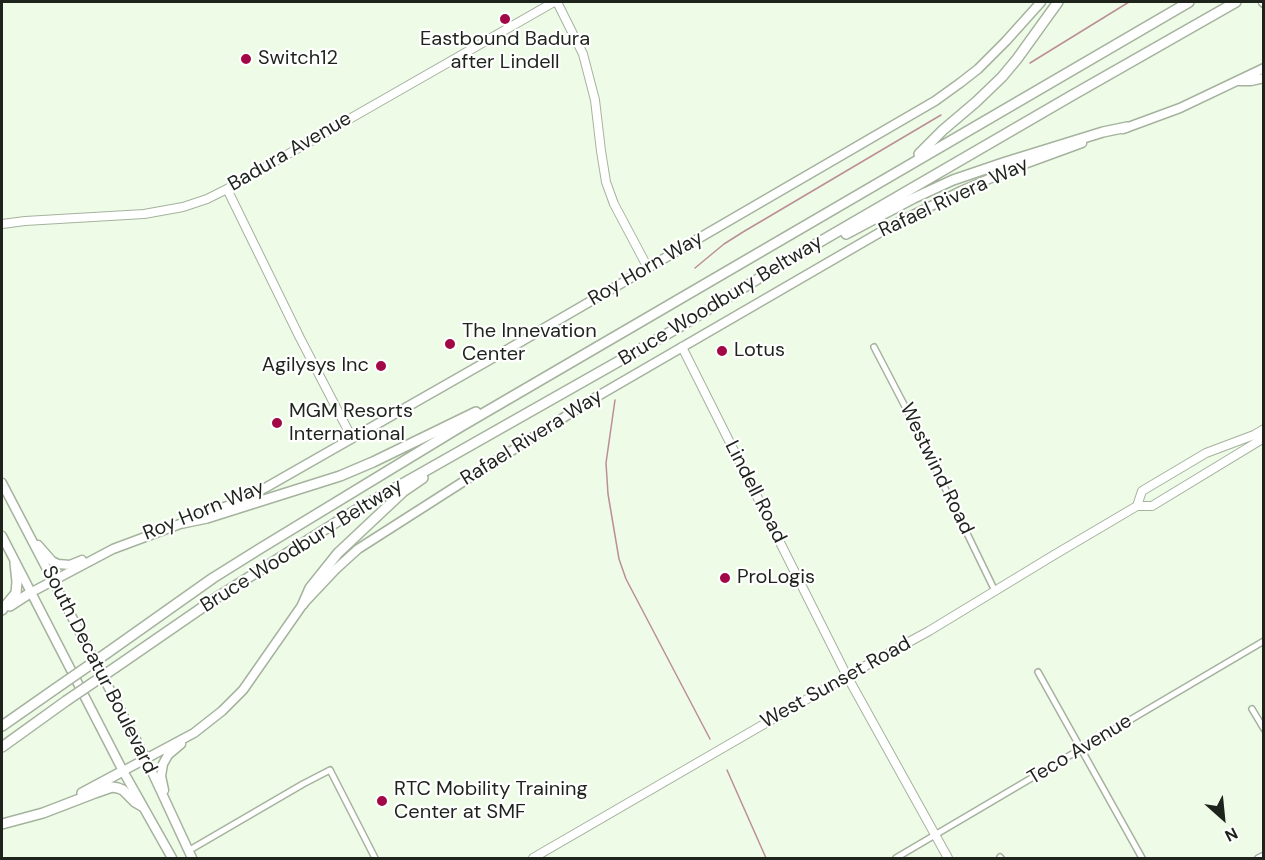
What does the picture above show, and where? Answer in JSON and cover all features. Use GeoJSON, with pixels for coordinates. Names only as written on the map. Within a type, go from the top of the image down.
{"type":"FeatureCollection","features":[{"type":"Feature","properties":{"kind":"highway"},"geometry":{"type":"LineString","coordinates":[[908,165],[1002,76],[1058,2]]}},
{"type":"Feature","properties":{"kind":"highway","name":"Bruce Woodbury Beltway"},"geometry":{"type":"LineString","coordinates":[[2,726],[213,578],[261,548],[451,433],[1189,2]]}},
{"type":"Feature","properties":{"kind":"highway","name":"Bruce Woodbury Beltway"},"geometry":{"type":"LineString","coordinates":[[2,747],[219,596],[351,513],[681,326],[792,258],[1236,2]]}},
{"type":"Feature","properties":{"kind":"highway"},"geometry":{"type":"LineString","coordinates":[[792,258],[818,249],[953,180],[1103,132],[1127,127]]}},
{"type":"Feature","properties":{"kind":"highway"},"geometry":{"type":"LineString","coordinates":[[183,523],[207,518],[340,476],[535,384]]}},
{"type":"Feature","properties":{"kind":"highway"},"geometry":{"type":"LineString","coordinates":[[303,604],[310,588],[338,553],[405,491],[456,453]]}},
{"type":"Feature","properties":{"kind":"highway"},"geometry":{"type":"LineString","coordinates":[[2,611],[16,593],[15,563]]}},
{"type":"Feature","properties":{"kind":"highway"},"geometry":{"type":"LineString","coordinates":[[2,611],[30,593]]}},
{"type":"Feature","properties":{"kind":"highway"},"geometry":{"type":"LineString","coordinates":[[62,805],[123,771]]}},
{"type":"Feature","properties":{"kind":"highway"},"geometry":{"type":"LineString","coordinates":[[2,824],[43,813],[105,789],[116,787],[142,806]]}},
{"type":"Feature","properties":{"kind":"main road","name":"Badura Avenue"},"geometry":{"type":"LineString","coordinates":[[2,224],[144,214],[183,207],[207,199],[555,2]]}},
{"type":"Feature","properties":{"kind":"main road"},"geometry":{"type":"LineString","coordinates":[[555,2],[583,54],[595,100],[606,182],[614,204],[648,268]]}},
{"type":"Feature","properties":{"kind":"main road","name":"Roy Horn Way"},"geometry":{"type":"LineString","coordinates":[[30,593],[113,549],[238,502],[265,488],[935,101],[978,69],[1041,2]]}},
{"type":"Feature","properties":{"kind":"main road","name":"Rafael Rivera Way"},"geometry":{"type":"LineString","coordinates":[[123,771],[194,733],[222,711],[243,690],[303,604],[358,549],[556,422],[891,226],[961,190],[1019,165],[1180,108],[1263,68]]}},
{"type":"Feature","properties":{"kind":"main road"},"geometry":{"type":"LineString","coordinates":[[1234,82],[1263,78]]}},
{"type":"Feature","properties":{"kind":"main road"},"geometry":{"type":"LineString","coordinates":[[227,189],[352,438]]}},
{"type":"Feature","properties":{"kind":"main road","name":"Lindell Road"},"geometry":{"type":"LineString","coordinates":[[682,347],[846,676],[948,858]]}},
{"type":"Feature","properties":{"kind":"main road","name":"West Sunset Road"},"geometry":{"type":"LineString","coordinates":[[1137,506],[1142,491],[1206,453],[1254,435],[1263,429]]}},
{"type":"Feature","properties":{"kind":"main road","name":"West Sunset Road"},"geometry":{"type":"LineString","coordinates":[[533,858],[846,676],[929,631],[1137,506],[1152,506],[1263,438]]}},
{"type":"Feature","properties":{"kind":"main road","name":"South Decatur Boulevard"},"geometry":{"type":"LineString","coordinates":[[2,483],[146,759],[190,855]]}},
{"type":"Feature","properties":{"kind":"main road"},"geometry":{"type":"LineString","coordinates":[[26,530],[52,561],[61,565],[70,565],[104,550],[113,549]]}},
{"type":"Feature","properties":{"kind":"main road","name":"South Decatur Boulevard"},"geometry":{"type":"LineString","coordinates":[[2,536],[123,771],[172,858]]}},
{"type":"Feature","properties":{"kind":"main road"},"geometry":{"type":"LineString","coordinates":[[167,805],[162,776],[163,764],[168,755],[194,733]]}},
{"type":"Feature","properties":{"kind":"street","name":"Westwind Road"},"geometry":{"type":"LineString","coordinates":[[874,347],[995,591]]}},
{"type":"Feature","properties":{"kind":"street","name":"Teco Avenue"},"geometry":{"type":"LineString","coordinates":[[896,858],[1263,641]]}},
{"type":"Feature","properties":{"kind":"street"},"geometry":{"type":"LineString","coordinates":[[1038,672],[1142,858]]}},
{"type":"Feature","properties":{"kind":"street"},"geometry":{"type":"LineString","coordinates":[[1252,710],[1263,729]]}},
{"type":"Feature","properties":{"kind":"street"},"geometry":{"type":"LineString","coordinates":[[190,855],[303,784],[330,770],[375,858]]}},
{"type":"Feature","properties":{"kind":"street"},"geometry":{"type":"LineString","coordinates":[[1258,858],[1263,855]]}},
{"type":"Feature","properties":{"kind":"waterway"},"geometry":{"type":"LineString","coordinates":[[1030,63],[1129,2]]}},
{"type":"Feature","properties":{"kind":"waterway"},"geometry":{"type":"LineString","coordinates":[[695,268],[743,232],[941,115]]}},
{"type":"Feature","properties":{"kind":"waterway"},"geometry":{"type":"LineString","coordinates":[[615,400],[606,463],[608,494],[619,559],[626,579],[710,739]]}},
{"type":"Feature","properties":{"kind":"waterway"},"geometry":{"type":"LineString","coordinates":[[727,770],[766,858]]}},
{"type":"Feature","properties":{"kind":"place","name":"Eastbound Badura after Lindell"},"geometry":{"type":"Point","coordinates":[505,19]}},
{"type":"Feature","properties":{"kind":"place","name":"Switch12"},"geometry":{"type":"Point","coordinates":[246,59]}},
{"type":"Feature","properties":{"kind":"place","name":"The Innevation Center"},"geometry":{"type":"Point","coordinates":[450,344]}},
{"type":"Feature","properties":{"kind":"place","name":"Lotus"},"geometry":{"type":"Point","coordinates":[722,351]}},
{"type":"Feature","properties":{"kind":"place","name":"Agilysys Inc"},"geometry":{"type":"Point","coordinates":[381,366]}},
{"type":"Feature","properties":{"kind":"place","name":"MGM Resorts International"},"geometry":{"type":"Point","coordinates":[277,423]}},
{"type":"Feature","properties":{"kind":"place","name":"ProLogis"},"geometry":{"type":"Point","coordinates":[725,578]}},
{"type":"Feature","properties":{"kind":"place","name":"RTC Mobility Training Center at SMF"},"geometry":{"type":"Point","coordinates":[382,801]}}]}
